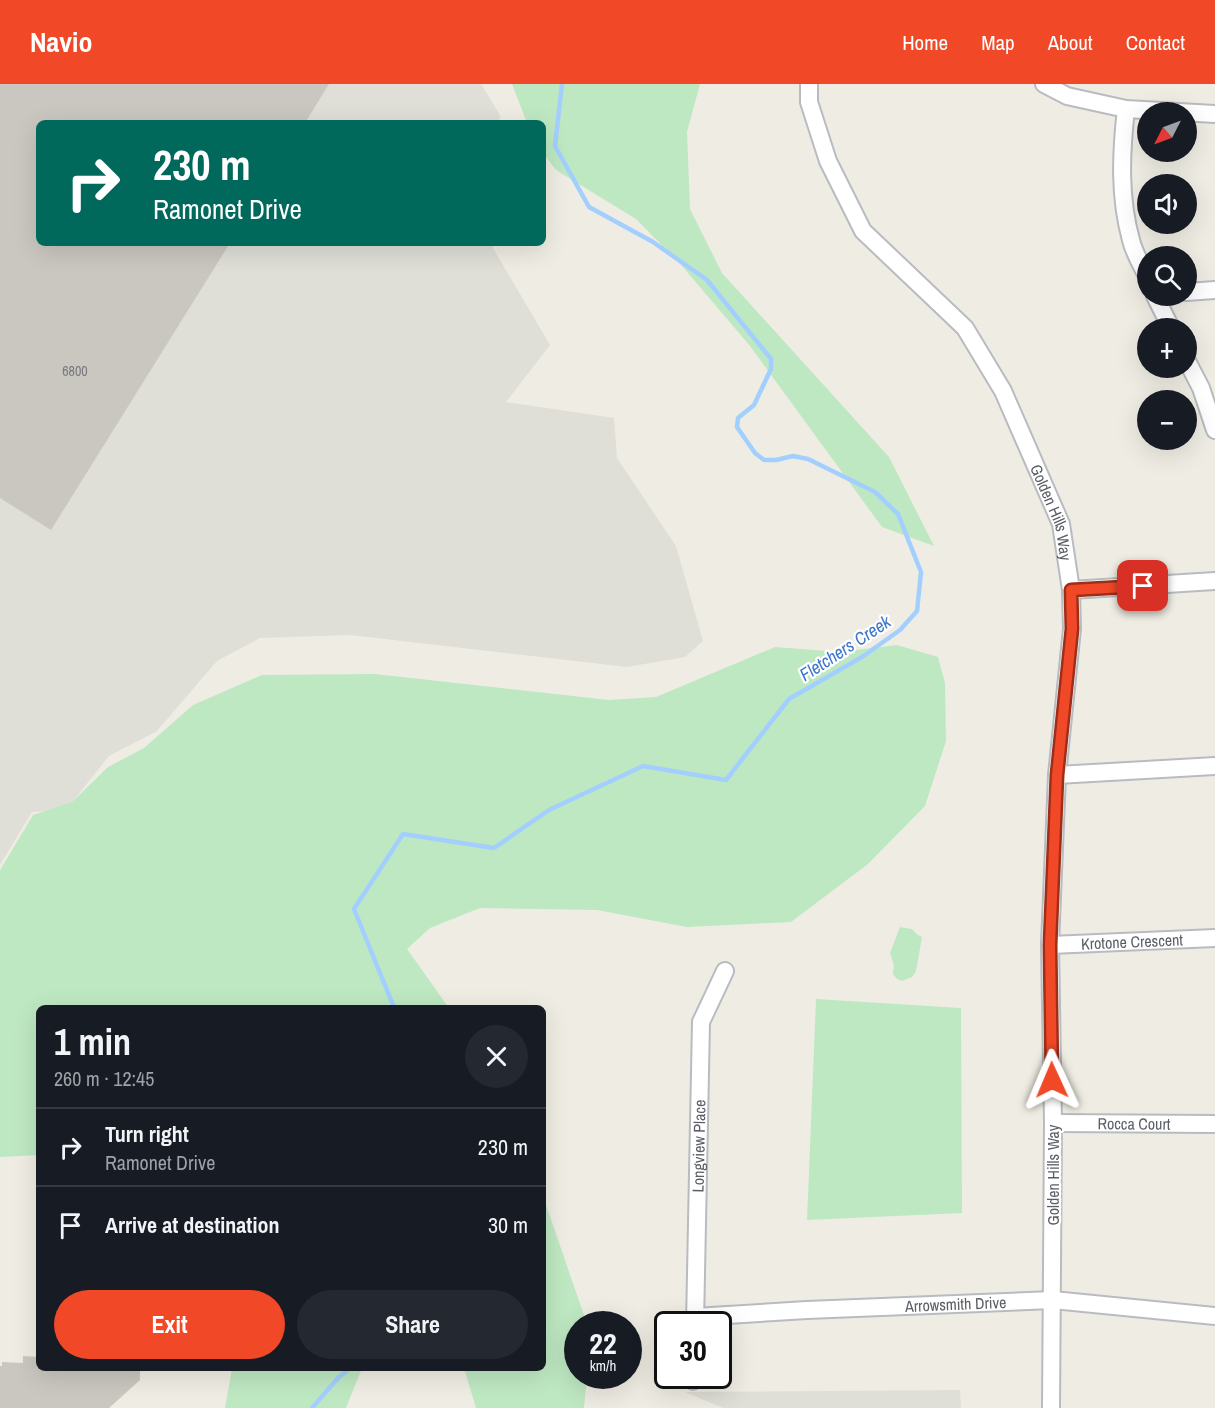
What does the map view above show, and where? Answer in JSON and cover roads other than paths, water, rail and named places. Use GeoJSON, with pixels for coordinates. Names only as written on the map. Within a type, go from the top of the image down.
{"type":"FeatureCollection","features":[{"type":"Feature","properties":{"kind":"street","name":"Golden Hills Way"},"geometry":{"type":"LineString","coordinates":[[809,84],[809,102],[828,162],[863,231],[964,328],[1003,391],[1061,524],[1071,590],[1072,629],[1057,775],[1050,945],[1053,1122],[1051,1408]]}},
{"type":"Feature","properties":{"kind":"street"},"geometry":{"type":"LineString","coordinates":[[1044,84],[1067,96],[1126,109],[1215,114]]}},
{"type":"Feature","properties":{"kind":"street"},"geometry":{"type":"LineString","coordinates":[[1126,109],[1121,154],[1123,206],[1131,242],[1137,255]]}},
{"type":"Feature","properties":{"kind":"street"},"geometry":{"type":"LineString","coordinates":[[1197,291],[1215,290]]}},
{"type":"Feature","properties":{"kind":"street"},"geometry":{"type":"LineString","coordinates":[[1196,378],[1215,430]]}},
{"type":"Feature","properties":{"kind":"street"},"geometry":{"type":"LineString","coordinates":[[1071,590],[1215,581]]}},
{"type":"Feature","properties":{"kind":"street"},"geometry":{"type":"LineString","coordinates":[[1057,775],[1215,766]]}},
{"type":"Feature","properties":{"kind":"street","name":"Krotone Crescent"},"geometry":{"type":"LineString","coordinates":[[1050,945],[1215,938]]}},
{"type":"Feature","properties":{"kind":"street","name":"Longview Place"},"geometry":{"type":"LineString","coordinates":[[695,1311],[701,1022],[725,971]]}},
{"type":"Feature","properties":{"kind":"street","name":"Rocca Court"},"geometry":{"type":"LineString","coordinates":[[1053,1122],[1215,1124]]}},
{"type":"Feature","properties":{"kind":"street","name":"Arrowsmith Drive"},"geometry":{"type":"LineString","coordinates":[[732,1317],[807,1310],[1053,1300],[1215,1316]]}},
{"type":"Feature","properties":{"kind":"waterway","name":"Fletchers Creek"},"geometry":{"type":"LineString","coordinates":[[393,1005],[354,909],[403,834],[494,848],[549,810],[643,766],[726,780],[789,699],[862,657],[900,630],[917,611],[921,572],[898,514],[875,492],[808,459],[793,456],[764,460],[755,453],[737,427],[738,418],[754,405],[771,369],[771,359],[707,280],[653,242],[589,207],[555,146],[562,84]]}},
{"type":"Feature","properties":{"kind":"waterway","name":"Fletchers Creek"},"geometry":{"type":"LineString","coordinates":[[312,1408],[346,1371]]}}]}
